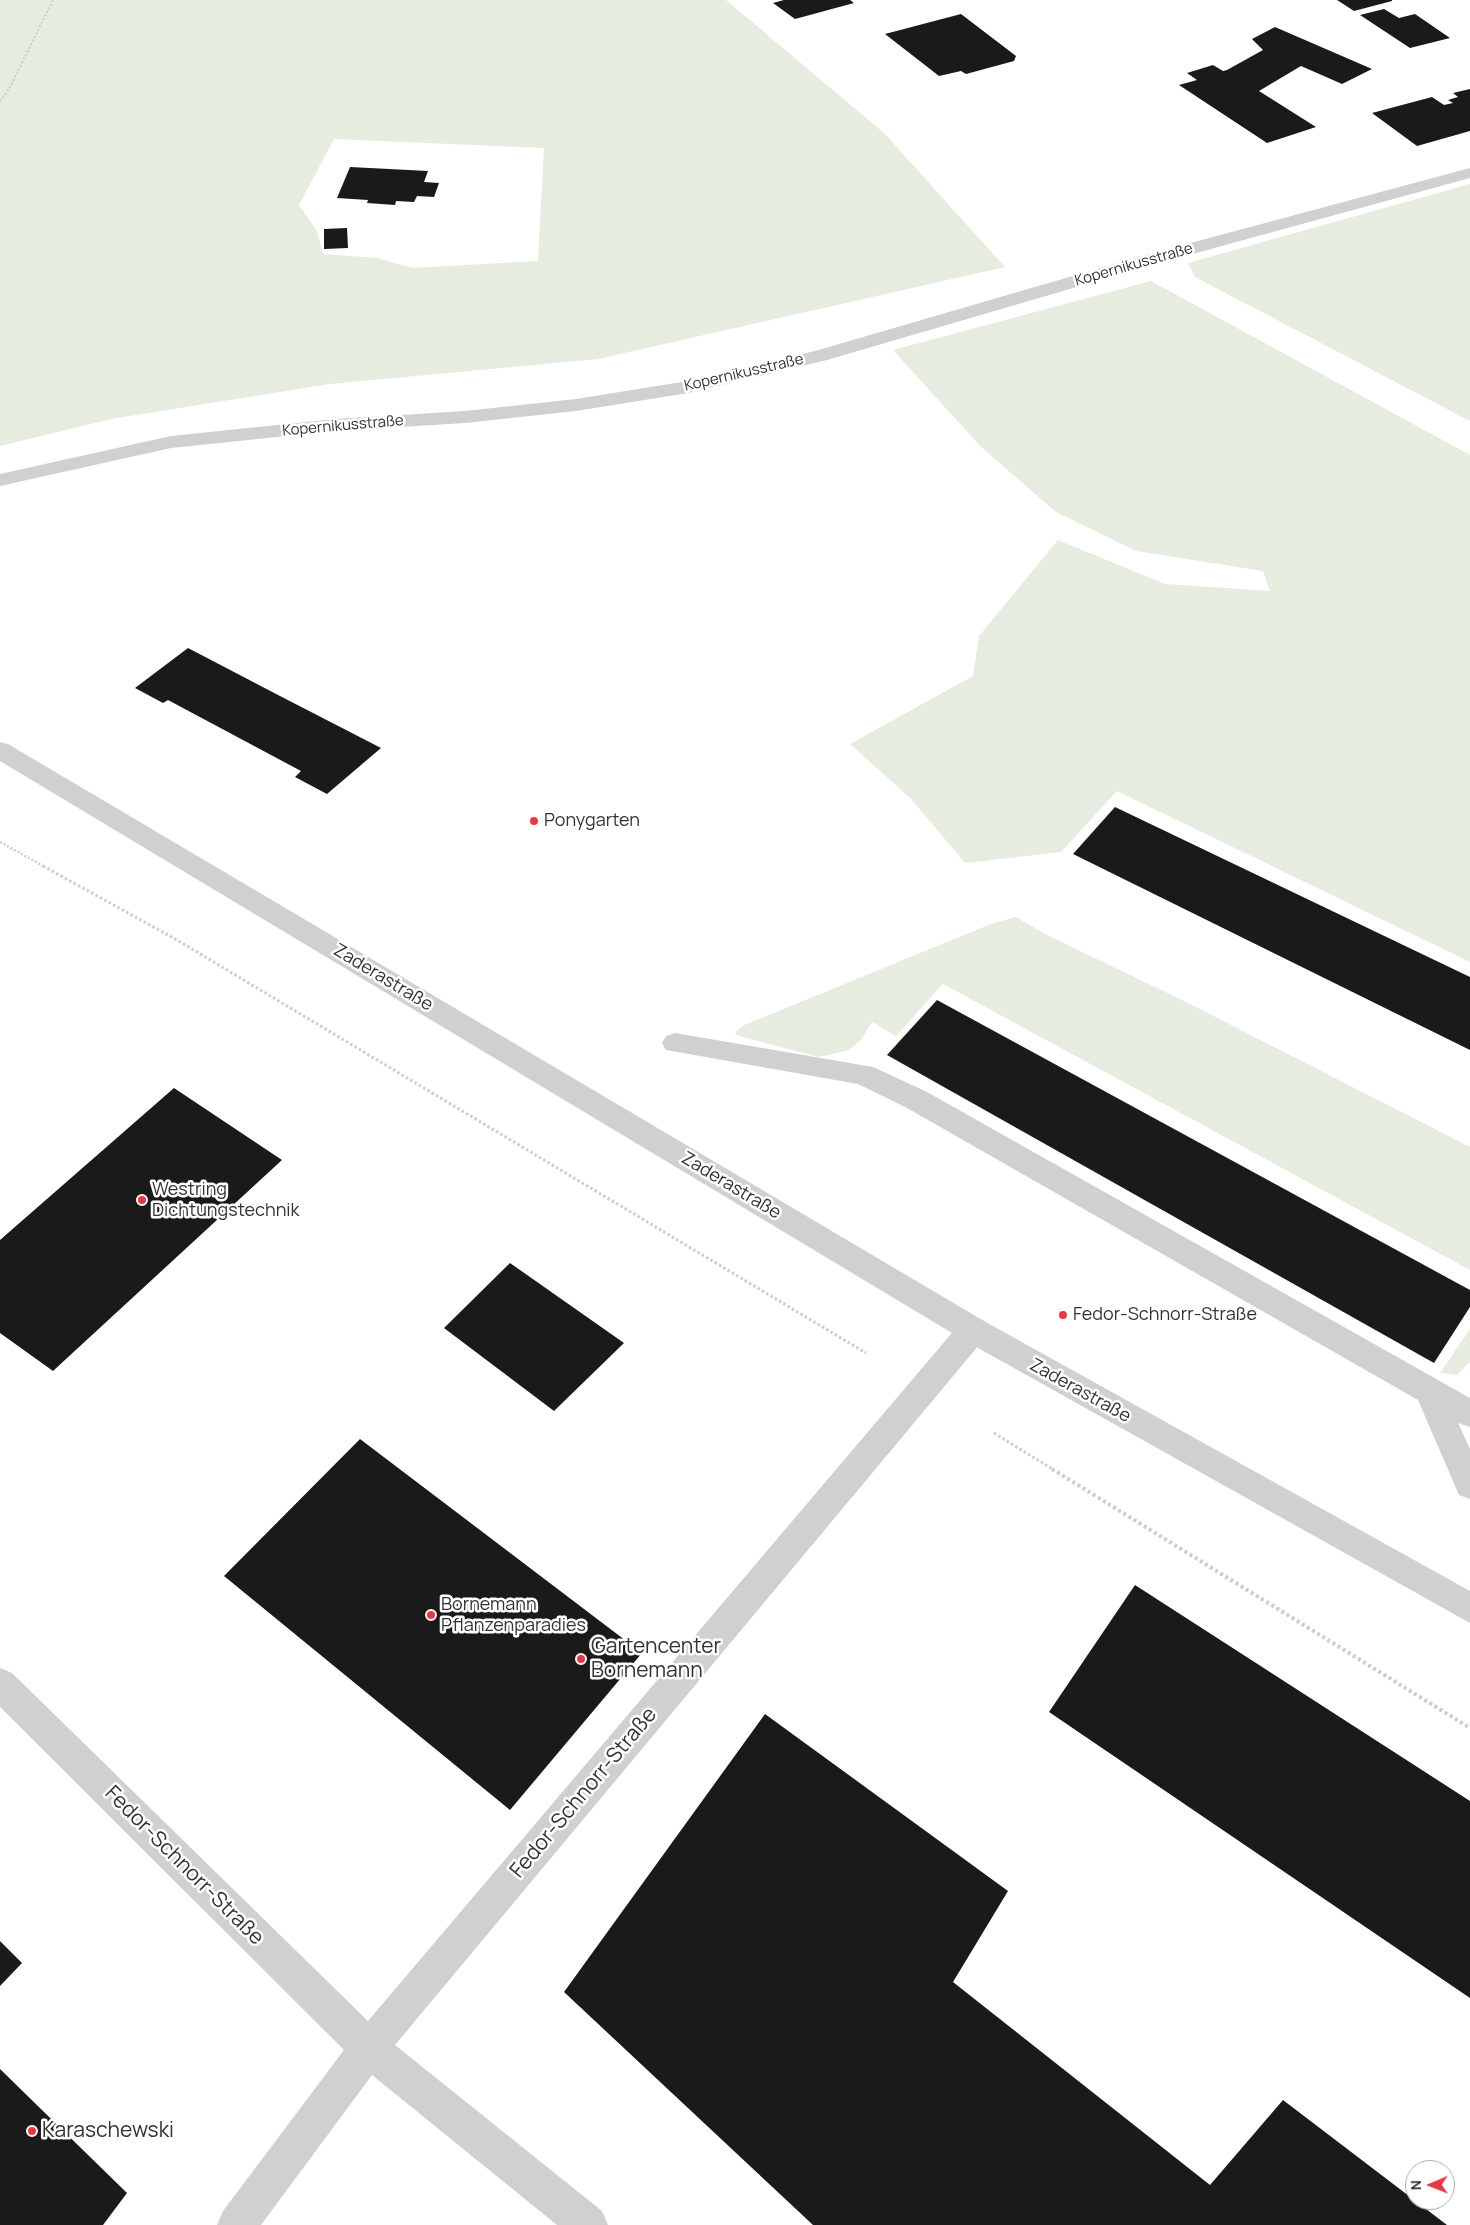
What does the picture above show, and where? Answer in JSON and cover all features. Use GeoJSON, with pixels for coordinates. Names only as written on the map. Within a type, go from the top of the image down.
{"type":"FeatureCollection","features":[{"type":"Feature","properties":{"kind":"street","name":"Kopernikusstraße"},"geometry":{"type":"LineString","coordinates":[[0,480],[171,442],[335,425],[465,417],[576,405],[688,387],[820,356],[1138,263],[1470,173]]}},
{"type":"Feature","properties":{"kind":"street","name":"Zaderastraße"},"geometry":{"type":"LineString","coordinates":[[0,750],[972,1330],[1470,1608]]}},
{"type":"Feature","properties":{"kind":"street"},"geometry":{"type":"LineString","coordinates":[[675,1043],[863,1074],[918,1100],[1470,1414]]}},
{"type":"Feature","properties":{"kind":"street","name":"Fedor-Schnorr-Straße"},"geometry":{"type":"LineString","coordinates":[[237,2225],[369,2048],[972,1330]]}},
{"type":"Feature","properties":{"kind":"street"},"geometry":{"type":"LineString","coordinates":[[1429,1391],[1470,1485]]}},
{"type":"Feature","properties":{"kind":"street","name":"Fedor-Schnorr-Straße"},"geometry":{"type":"LineString","coordinates":[[0,1684],[369,2048],[588,2225]]}},
{"type":"Feature","properties":{"kind":"path"},"geometry":{"type":"LineString","coordinates":[[0,101],[12,82],[53,0]]}},
{"type":"Feature","properties":{"kind":"path"},"geometry":{"type":"LineString","coordinates":[[0,842],[186,945],[866,1353]]}},
{"type":"Feature","properties":{"kind":"path"},"geometry":{"type":"LineString","coordinates":[[994,1432],[1470,1728]]}},
{"type":"Feature","properties":{"kind":"shaded area"},"geometry":{"type":"Polygon","coordinates":[[[0,0],[726,0],[884,133],[1005,267],[598,359],[330,384],[111,419],[0,446],[0,0]],[[334,139],[299,205],[317,231],[323,254],[377,258],[413,268],[538,261],[544,148],[334,139]]]}},
{"type":"Feature","properties":{"kind":"shaded area"},"geometry":{"type":"Polygon","coordinates":[[[1470,184],[1470,421],[1195,277],[1188,263],[1470,184]]]}},
{"type":"Feature","properties":{"kind":"shaded area"},"geometry":{"type":"Polygon","coordinates":[[[1151,281],[1470,455],[1470,962],[1117,791],[1061,852],[965,863],[911,799],[850,744],[973,676],[979,636],[1058,540],[1165,584],[1270,591],[1263,571],[1136,551],[1056,512],[981,447],[893,350],[1151,281]]]}},
{"type":"Feature","properties":{"kind":"shaded area"},"geometry":{"type":"Polygon","coordinates":[[[1016,917],[1045,934],[1188,1003],[1470,1147],[1470,1270],[943,984],[896,1036],[872,1022],[861,1040],[849,1050],[819,1057],[739,1036],[735,1033],[742,1026],[991,924],[1016,917]]]}},
{"type":"Feature","properties":{"kind":"shaded area"},"geometry":{"type":"Polygon","coordinates":[[[1470,1329],[1470,1361],[1457,1375],[1440,1373],[1470,1329]]]}},
{"type":"Feature","properties":{"kind":"building"},"geometry":{"type":"Polygon","coordinates":[[[784,0],[850,0],[854,3],[795,19],[773,3],[784,0]]]}},
{"type":"Feature","properties":{"kind":"building"},"geometry":{"type":"Polygon","coordinates":[[[1337,0],[1392,0],[1392,1],[1354,11],[1337,0]]]}},
{"type":"Feature","properties":{"kind":"building"},"geometry":{"type":"Polygon","coordinates":[[[1384,9],[1399,18],[1415,14],[1450,38],[1410,48],[1360,15],[1384,9]]]}},
{"type":"Feature","properties":{"kind":"building"},"geometry":{"type":"Polygon","coordinates":[[[961,14],[1016,56],[1014,61],[966,74],[961,71],[939,76],[885,34],[961,14]]]}},
{"type":"Feature","properties":{"kind":"building"},"geometry":{"type":"Polygon","coordinates":[[[1275,27],[1372,69],[1342,84],[1301,66],[1259,91],[1316,127],[1267,143],[1179,85],[1197,80],[1187,73],[1213,65],[1223,71],[1227,70],[1263,50],[1252,39],[1275,27]]]}},
{"type":"Feature","properties":{"kind":"building"},"geometry":{"type":"Polygon","coordinates":[[[1470,89],[1470,131],[1417,146],[1372,113],[1432,97],[1444,105],[1453,103],[1448,100],[1458,97],[1453,93],[1470,89]]]}},
{"type":"Feature","properties":{"kind":"building"},"geometry":{"type":"Polygon","coordinates":[[[350,167],[428,171],[424,182],[439,183],[434,197],[417,196],[414,202],[396,201],[395,205],[367,203],[368,200],[337,198],[350,167]]]}},
{"type":"Feature","properties":{"kind":"building"},"geometry":{"type":"Polygon","coordinates":[[[347,228],[348,248],[324,249],[324,229],[347,228]]]}},
{"type":"Feature","properties":{"kind":"building"},"geometry":{"type":"Polygon","coordinates":[[[188,648],[381,748],[327,794],[295,777],[301,771],[168,700],[163,703],[135,688],[188,648]]]}},
{"type":"Feature","properties":{"kind":"building"},"geometry":{"type":"Polygon","coordinates":[[[1115,807],[1470,977],[1470,1050],[1073,854],[1115,807]]]}},
{"type":"Feature","properties":{"kind":"building"},"geometry":{"type":"Polygon","coordinates":[[[937,1000],[1470,1290],[1470,1307],[1434,1363],[887,1055],[937,1000]]]}},
{"type":"Feature","properties":{"kind":"building","name":"Westring Dichtungstechnik"},"geometry":{"type":"Polygon","coordinates":[[[174,1088],[282,1160],[53,1371],[0,1333],[0,1240],[174,1088]]]}},
{"type":"Feature","properties":{"kind":"building"},"geometry":{"type":"Polygon","coordinates":[[[510,1263],[624,1343],[554,1411],[444,1328],[510,1263]]]}},
{"type":"Feature","properties":{"kind":"building","name":"Bornemann Pflanzenparadies"},"geometry":{"type":"Polygon","coordinates":[[[360,1439],[642,1653],[510,1810],[224,1576],[360,1439]]]}},
{"type":"Feature","properties":{"kind":"building"},"geometry":{"type":"Polygon","coordinates":[[[1135,1585],[1470,1801],[1470,1998],[1049,1712],[1135,1585]]]}},
{"type":"Feature","properties":{"kind":"building"},"geometry":{"type":"Polygon","coordinates":[[[765,1714],[1008,1891],[953,1982],[1210,2185],[1283,2100],[1405,2193],[1405,2210],[1427,2210],[1447,2225],[813,2225],[564,1992],[765,1714]]]}},
{"type":"Feature","properties":{"kind":"building"},"geometry":{"type":"Polygon","coordinates":[[[0,1941],[22,1963],[0,1986],[0,1941]]]}},
{"type":"Feature","properties":{"kind":"building","name":"Karaschewski"},"geometry":{"type":"Polygon","coordinates":[[[0,2069],[127,2193],[103,2225],[0,2225],[0,2069]]]}},
{"type":"Feature","properties":{"kind":"place","name":"Ponygarten"},"geometry":{"type":"Point","coordinates":[534,821]}},
{"type":"Feature","properties":{"kind":"place","name":"Westring Dichtungstechnik"},"geometry":{"type":"Point","coordinates":[142,1200]}},
{"type":"Feature","properties":{"kind":"place","name":"Fedor-Schnorr-Straße"},"geometry":{"type":"Point","coordinates":[1063,1315]}},
{"type":"Feature","properties":{"kind":"place","name":"Bornemann Pflanzenparadies"},"geometry":{"type":"Point","coordinates":[431,1615]}},
{"type":"Feature","properties":{"kind":"place","name":"Gartencenter Bornemann"},"geometry":{"type":"Point","coordinates":[581,1659]}},
{"type":"Feature","properties":{"kind":"place","name":"Karaschewski"},"geometry":{"type":"Point","coordinates":[32,2131]}}]}
